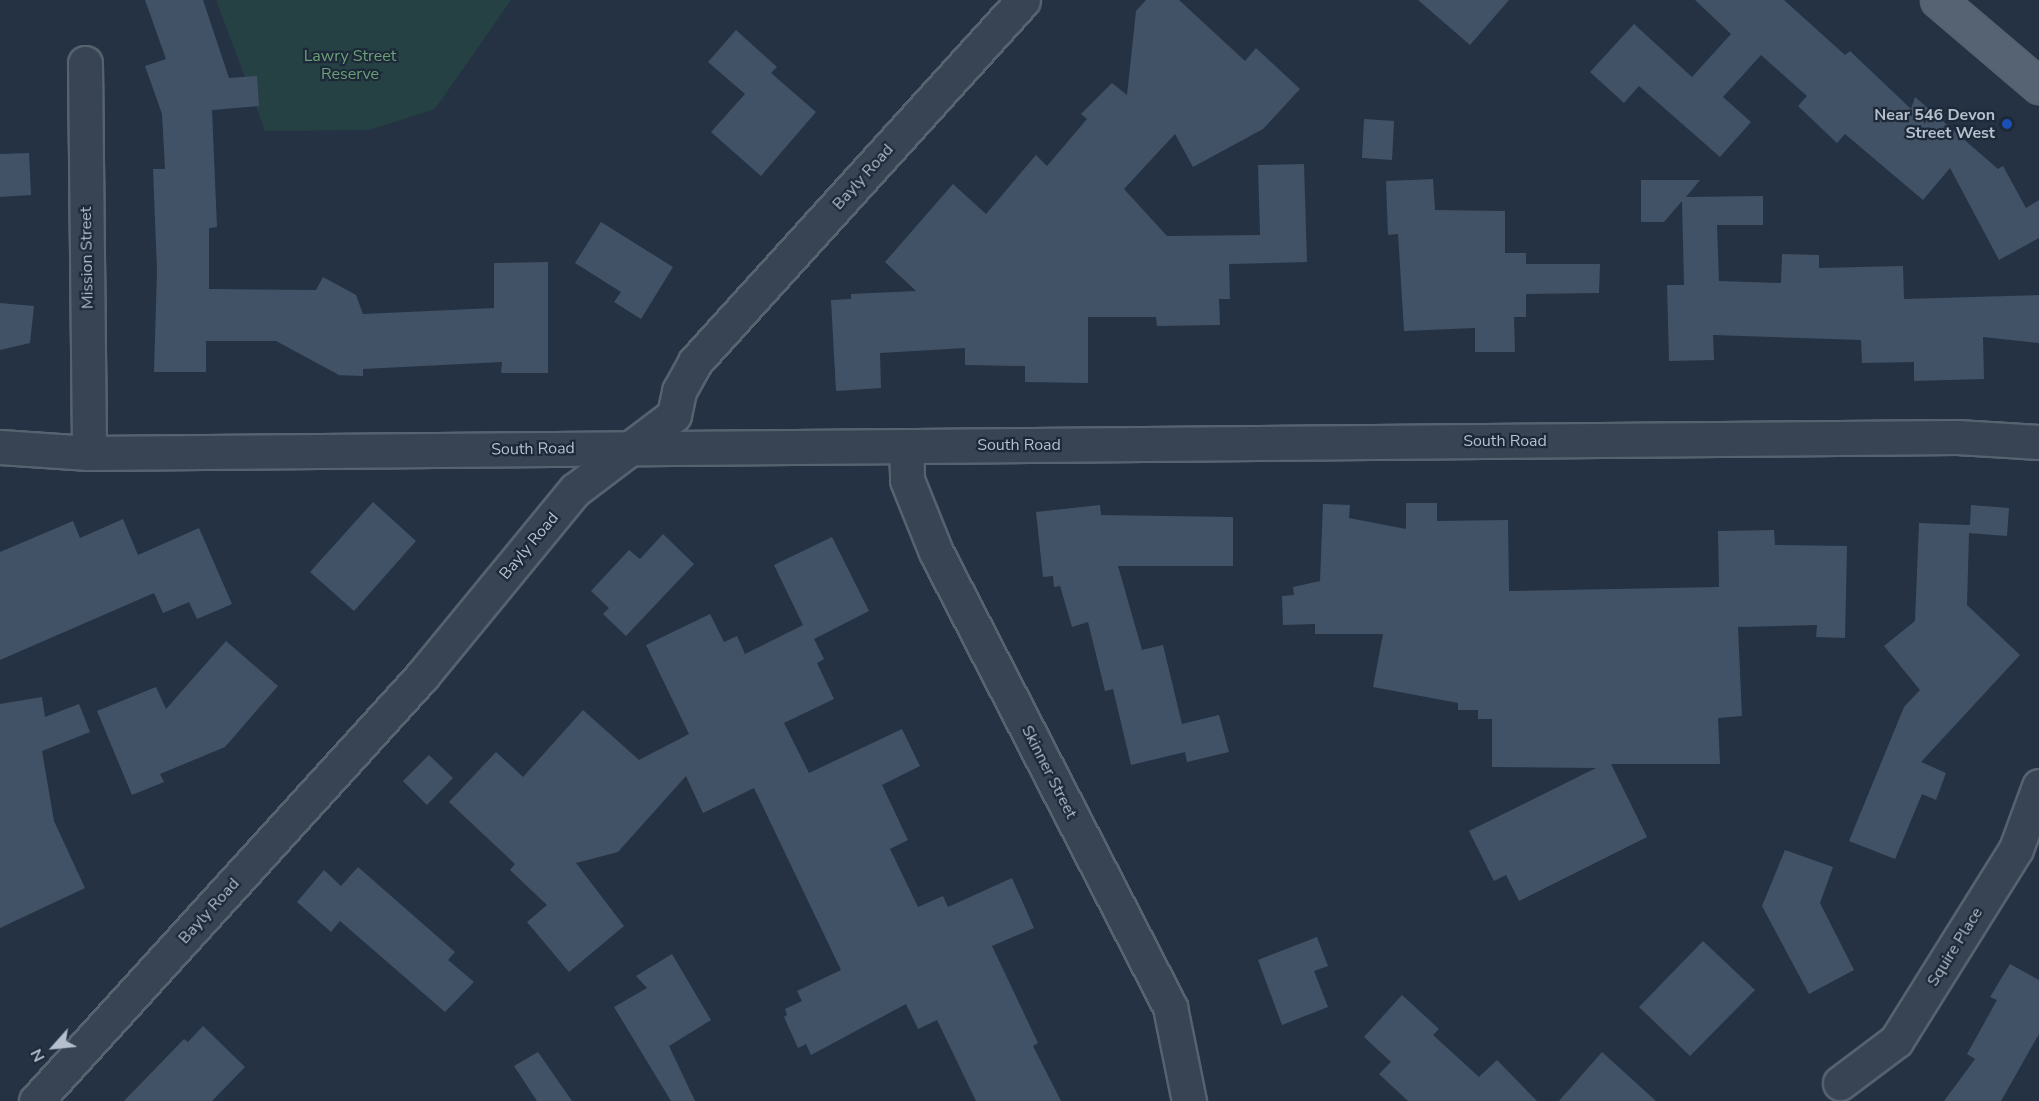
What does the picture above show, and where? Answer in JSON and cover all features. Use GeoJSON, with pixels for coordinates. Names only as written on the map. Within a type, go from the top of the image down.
{"type":"FeatureCollection","features":[{"type":"Feature","properties":{"kind":"main road"},"geometry":{"type":"LineString","coordinates":[[1938,0],[2039,86]]}},
{"type":"Feature","properties":{"kind":"street","name":"Bayly Road"},"geometry":{"type":"LineString","coordinates":[[36,1101],[422,676],[575,490],[674,415],[679,391],[695,362],[1023,0]]}},
{"type":"Feature","properties":{"kind":"street","name":"Mission Street"},"geometry":{"type":"LineString","coordinates":[[85,63],[89,453]]}},
{"type":"Feature","properties":{"kind":"street","name":"South Road"},"geometry":{"type":"LineString","coordinates":[[0,447],[89,453],[1958,437],[2039,442]]}},
{"type":"Feature","properties":{"kind":"street","name":"Skinner Street"},"geometry":{"type":"LineString","coordinates":[[906,446],[907,480],[936,552],[1170,1006],[1189,1101]]}},
{"type":"Feature","properties":{"kind":"street","name":"Squire Place"},"geometry":{"type":"LineString","coordinates":[[1840,1083],[1896,1041],[2016,849],[2039,786]]}},
{"type":"Feature","properties":{"kind":"green space","name":"Lawry Street Reserve"},"geometry":{"type":"Polygon","coordinates":[[[216,0],[511,0],[435,109],[369,130],[265,131],[216,0]]]}},
{"type":"Feature","properties":{"kind":"building"},"geometry":{"type":"Polygon","coordinates":[[[145,0],[203,0],[229,78],[257,76],[259,106],[212,110],[217,227],[209,228],[209,289],[316,290],[323,277],[356,295],[363,314],[494,308],[494,263],[548,262],[548,373],[501,373],[502,362],[363,369],[363,376],[334,375],[339,375],[276,341],[206,341],[206,372],[154,372],[157,271],[153,169],[165,169],[162,114],[145,66],[166,59],[145,0]]]}},
{"type":"Feature","properties":{"kind":"building"},"geometry":{"type":"Polygon","coordinates":[[[1146,0],[1179,0],[1245,61],[1256,48],[1300,89],[1263,129],[1193,167],[1175,134],[1124,189],[1167,236],[1260,235],[1258,165],[1304,164],[1307,262],[1229,264],[1230,299],[1219,299],[1220,325],[1157,326],[1156,317],[1088,317],[1088,383],[1025,382],[1025,366],[965,365],[965,348],[880,353],[881,388],[836,391],[831,300],[851,299],[851,294],[916,291],[885,262],[953,184],[986,214],[1036,155],[1047,166],[1087,119],[1081,114],[1112,83],[1127,95],[1136,11],[1146,0]]]}},
{"type":"Feature","properties":{"kind":"building"},"geometry":{"type":"Polygon","coordinates":[[[1418,0],[1509,0],[1470,45],[1418,0]]]}},
{"type":"Feature","properties":{"kind":"building"},"geometry":{"type":"Polygon","coordinates":[[[1695,0],[1784,0],[1845,55],[1850,51],[1911,109],[1915,97],[1998,169],[2003,166],[2026,208],[2039,200],[2039,238],[1999,260],[1950,168],[1923,200],[1845,134],[1837,143],[1798,106],[1807,96],[1761,55],[1723,97],[1751,122],[1720,157],[1639,86],[1624,103],[1590,72],[1634,24],[1692,77],[1731,34],[1695,0]]]}},
{"type":"Feature","properties":{"kind":"building"},"geometry":{"type":"Polygon","coordinates":[[[736,30],[777,67],[771,73],[816,112],[761,176],[711,132],[745,94],[708,62],[736,30]]]}},
{"type":"Feature","properties":{"kind":"building"},"geometry":{"type":"Polygon","coordinates":[[[1364,119],[1394,121],[1392,160],[1362,158],[1364,119]]]}},
{"type":"Feature","properties":{"kind":"building"},"geometry":{"type":"Polygon","coordinates":[[[29,153],[31,195],[0,197],[0,154],[29,153]]]}},
{"type":"Feature","properties":{"kind":"building"},"geometry":{"type":"Polygon","coordinates":[[[1433,179],[1435,210],[1505,211],[1505,253],[1526,253],[1526,264],[1600,264],[1599,293],[1526,294],[1526,317],[1514,317],[1515,352],[1475,352],[1475,328],[1404,331],[1398,234],[1388,235],[1386,181],[1433,179]]]}},
{"type":"Feature","properties":{"kind":"building"},"geometry":{"type":"Polygon","coordinates":[[[1641,180],[1700,180],[1686,197],[1763,196],[1763,225],[1717,225],[1719,281],[1781,283],[1782,254],[1819,255],[1819,268],[1903,266],[1904,299],[2039,295],[2039,343],[1983,337],[1984,379],[1914,381],[1914,362],[1862,363],[1861,340],[1713,335],[1714,360],[1669,361],[1667,285],[1684,285],[1682,201],[1664,222],[1641,222],[1641,180]]]}},
{"type":"Feature","properties":{"kind":"building"},"geometry":{"type":"Polygon","coordinates":[[[601,222],[673,267],[641,319],[614,302],[621,292],[575,263],[601,222]]]}},
{"type":"Feature","properties":{"kind":"building"},"geometry":{"type":"Polygon","coordinates":[[[0,303],[34,306],[30,343],[0,350],[0,303]]]}},
{"type":"Feature","properties":{"kind":"building"},"geometry":{"type":"Polygon","coordinates":[[[373,502],[416,541],[354,611],[310,572],[373,502]]]}},
{"type":"Feature","properties":{"kind":"building"},"geometry":{"type":"Polygon","coordinates":[[[1406,503],[1437,503],[1437,521],[1508,520],[1509,591],[1719,587],[1718,531],[1774,530],[1775,545],[1847,546],[1845,638],[1816,637],[1817,625],[1738,627],[1742,716],[1718,718],[1720,764],[1611,764],[1647,837],[1519,901],[1506,875],[1494,881],[1469,831],[1596,768],[1492,767],[1492,719],[1478,719],[1478,710],[1458,710],[1458,703],[1373,687],[1383,634],[1315,634],[1315,624],[1283,625],[1282,596],[1294,595],[1293,587],[1320,581],[1323,504],[1350,505],[1349,518],[1406,529],[1406,503]]]}},
{"type":"Feature","properties":{"kind":"building"},"geometry":{"type":"Polygon","coordinates":[[[1100,505],[1101,515],[1233,517],[1233,566],[1118,566],[1142,650],[1163,645],[1182,724],[1219,715],[1229,752],[1187,762],[1185,752],[1131,765],[1113,689],[1105,691],[1088,622],[1072,627],[1060,586],[1054,587],[1053,576],[1043,577],[1036,512],[1100,505]]]}},
{"type":"Feature","properties":{"kind":"building"},"geometry":{"type":"Polygon","coordinates":[[[1971,505],[2009,508],[2007,536],[1969,533],[1967,605],[2020,655],[1921,762],[1946,773],[1936,800],[1922,794],[1895,859],[1849,841],[1904,707],[1920,690],[1884,646],[1915,621],[1919,523],[1970,525],[1971,505]]]}},
{"type":"Feature","properties":{"kind":"building"},"geometry":{"type":"Polygon","coordinates":[[[123,519],[138,555],[199,528],[232,604],[197,619],[189,602],[163,613],[154,593],[0,660],[0,552],[73,521],[80,538],[123,519]]]}},
{"type":"Feature","properties":{"kind":"building"},"geometry":{"type":"Polygon","coordinates":[[[663,534],[694,564],[626,636],[603,614],[609,608],[591,591],[629,550],[640,559],[663,534]]]}},
{"type":"Feature","properties":{"kind":"building"},"geometry":{"type":"Polygon","coordinates":[[[832,537],[869,611],[814,639],[824,659],[817,663],[834,699],[784,723],[809,773],[902,729],[920,766],[882,785],[908,840],[890,849],[918,907],[943,896],[948,907],[1012,878],[1034,928],[992,946],[1038,1043],[1033,1046],[1061,1101],[976,1101],[937,1020],[918,1029],[906,1004],[811,1055],[806,1044],[798,1048],[784,1017],[787,1015],[785,1009],[802,1001],[797,991],[841,970],[754,788],[703,813],[686,776],[618,852],[576,863],[624,926],[569,972],[527,922],[547,905],[510,870],[515,864],[449,802],[496,752],[523,777],[583,710],[639,760],[689,734],[646,645],[710,614],[724,642],[737,636],[745,654],[803,625],[774,565],[832,537]]]}},
{"type":"Feature","properties":{"kind":"building"},"geometry":{"type":"Polygon","coordinates":[[[226,641],[278,686],[225,747],[160,774],[164,782],[132,795],[97,711],[156,687],[166,709],[226,641]]]}},
{"type":"Feature","properties":{"kind":"building"},"geometry":{"type":"Polygon","coordinates":[[[42,697],[45,717],[79,704],[90,732],[42,751],[54,821],[85,888],[0,928],[0,704],[42,697]]]}},
{"type":"Feature","properties":{"kind":"building"},"geometry":{"type":"Polygon","coordinates":[[[429,755],[453,778],[427,805],[403,781],[429,755]]]}},
{"type":"Feature","properties":{"kind":"building"},"geometry":{"type":"Polygon","coordinates":[[[1785,850],[1833,867],[1820,903],[1854,970],[1809,994],[1762,906],[1785,850]]]}},
{"type":"Feature","properties":{"kind":"building"},"geometry":{"type":"Polygon","coordinates":[[[358,867],[455,952],[448,960],[474,982],[445,1012],[340,921],[331,932],[297,902],[324,870],[341,886],[358,867]]]}},
{"type":"Feature","properties":{"kind":"building"},"geometry":{"type":"Polygon","coordinates":[[[1317,937],[1328,966],[1314,971],[1328,1007],[1282,1025],[1258,960],[1317,937]]]}},
{"type":"Feature","properties":{"kind":"building"},"geometry":{"type":"Polygon","coordinates":[[[1703,941],[1755,990],[1690,1056],[1639,1007],[1703,941]]]}},
{"type":"Feature","properties":{"kind":"building"},"geometry":{"type":"Polygon","coordinates":[[[672,954],[711,1020],[669,1046],[695,1101],[671,1101],[614,1007],[647,988],[636,976],[672,954]]]}},
{"type":"Feature","properties":{"kind":"building"},"geometry":{"type":"Polygon","coordinates":[[[2010,964],[2039,980],[2039,1034],[2001,1101],[1944,1101],[1975,1059],[1967,1054],[1997,1000],[1990,997],[2010,964]]]}},
{"type":"Feature","properties":{"kind":"building"},"geometry":{"type":"Polygon","coordinates":[[[1402,995],[1439,1029],[1433,1035],[1479,1077],[1497,1060],[1537,1101],[1408,1101],[1379,1074],[1391,1062],[1364,1037],[1402,995]]]}},
{"type":"Feature","properties":{"kind":"building"},"geometry":{"type":"Polygon","coordinates":[[[203,1026],[245,1067],[212,1101],[124,1101],[184,1039],[188,1042],[203,1026]]]}},
{"type":"Feature","properties":{"kind":"building"},"geometry":{"type":"Polygon","coordinates":[[[538,1052],[572,1101],[537,1101],[514,1066],[538,1052]]]}},
{"type":"Feature","properties":{"kind":"building"},"geometry":{"type":"Polygon","coordinates":[[[1602,1052],[1656,1101],[1559,1101],[1602,1052]]]}},
{"type":"Feature","properties":{"kind":"place","name":"Near 546 Devon Street West"},"geometry":{"type":"Point","coordinates":[2007,124]}}]}
